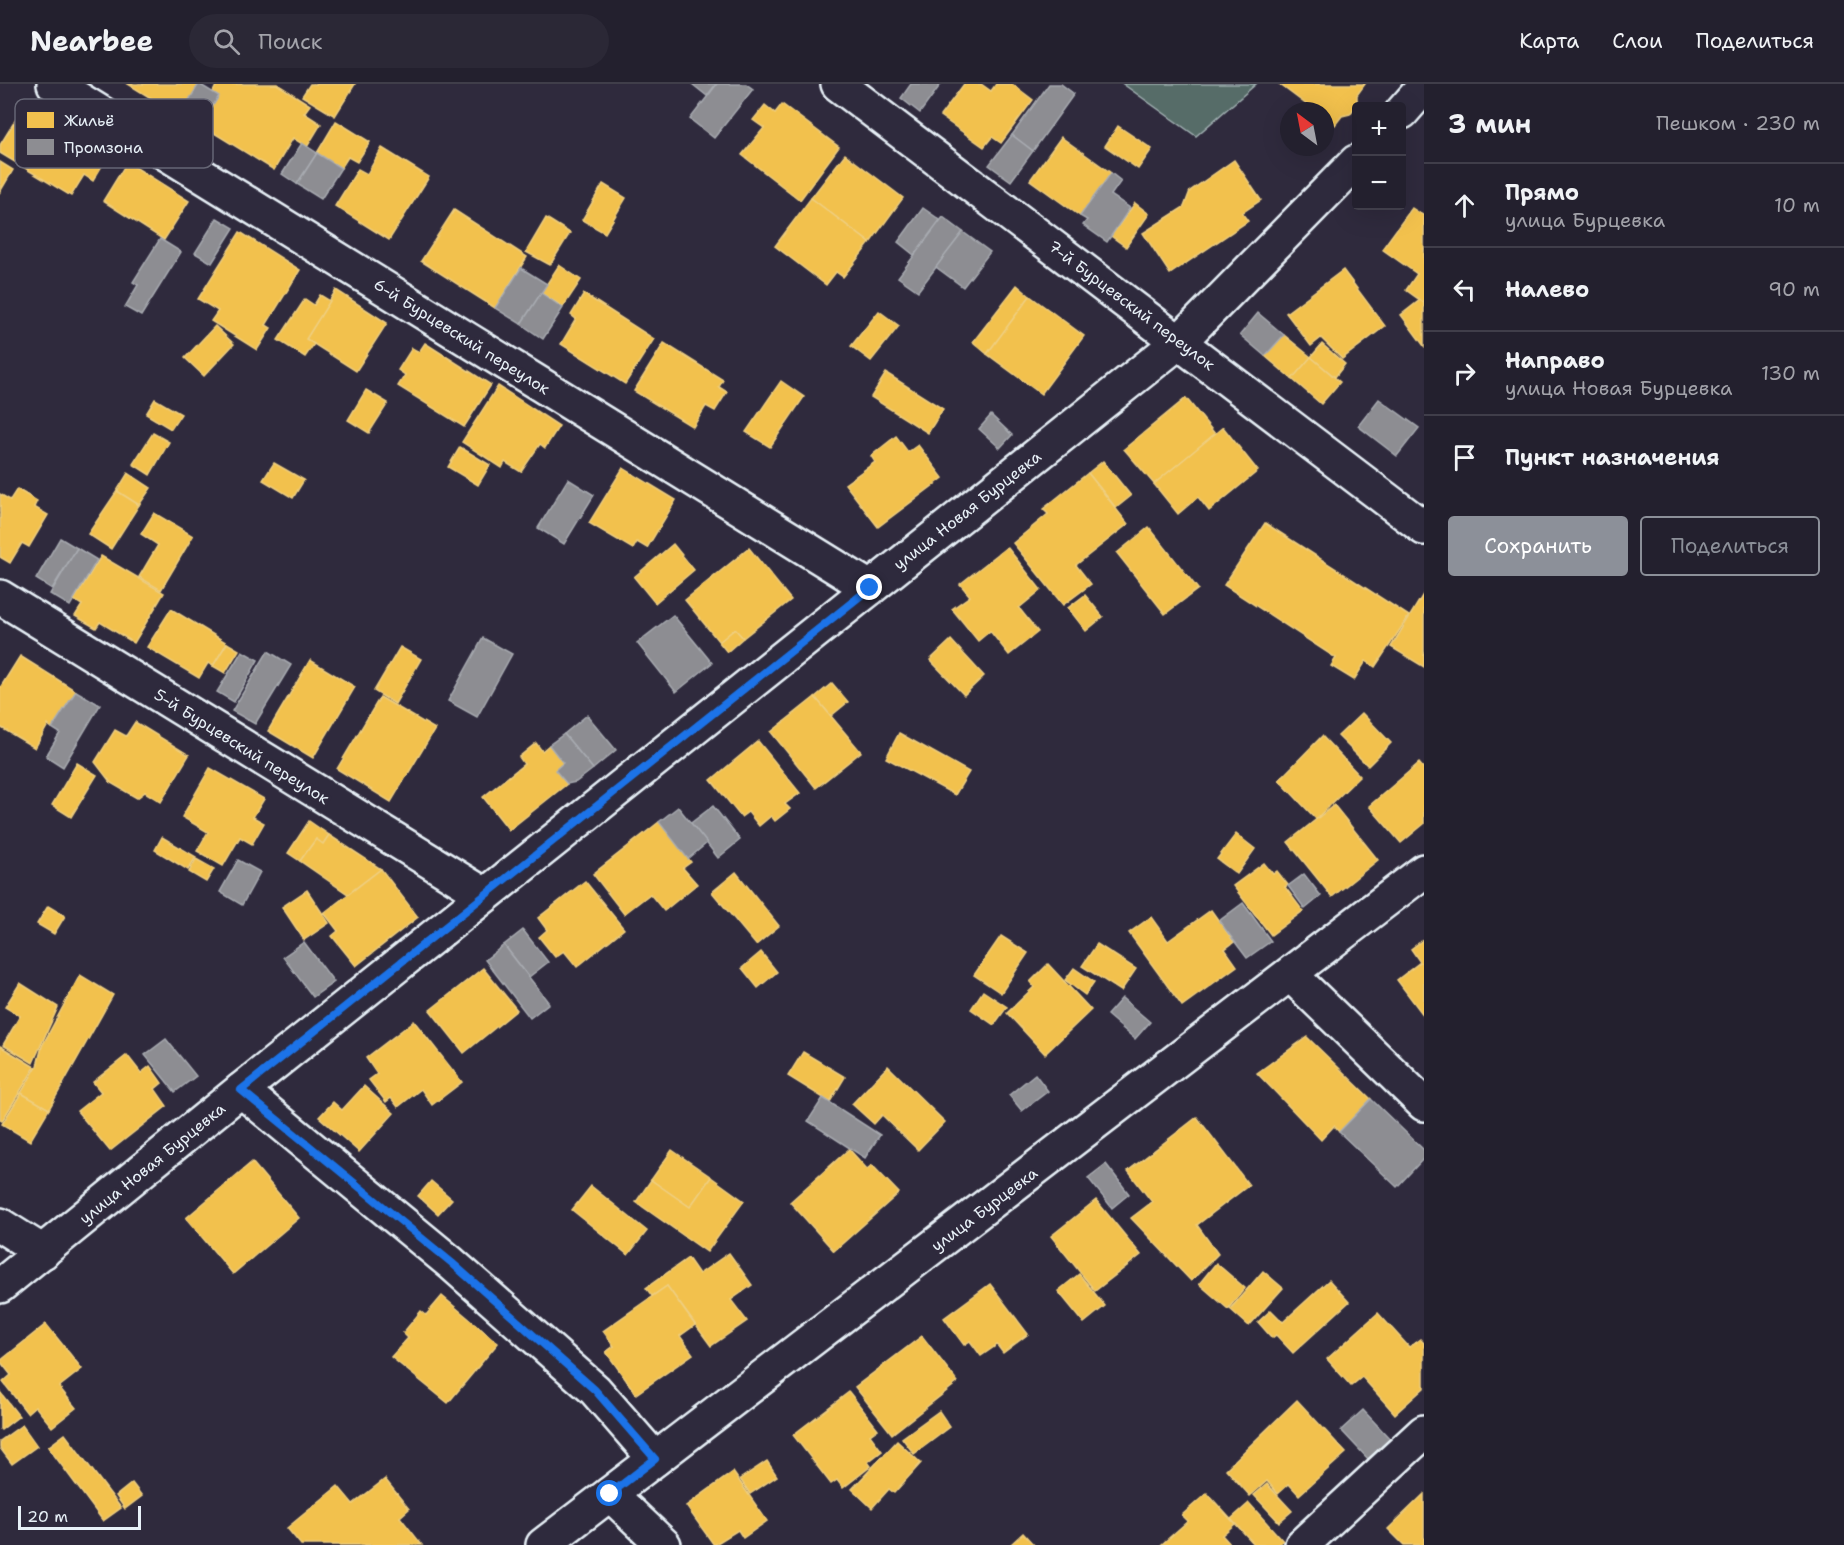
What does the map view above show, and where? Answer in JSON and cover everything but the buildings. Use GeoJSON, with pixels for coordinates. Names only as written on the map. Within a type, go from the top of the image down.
{"type":"FeatureCollection","features":[{"type":"Feature","properties":{"kind":"street","name":"6-й Бурцевский переулок"},"geometry":{"type":"LineString","coordinates":[[54,84],[78,99]]}},
{"type":"Feature","properties":{"kind":"street","name":"7-й Бурцевский переулок"},"geometry":{"type":"LineString","coordinates":[[838,84],[1424,528]]}},
{"type":"Feature","properties":{"kind":"street"},"geometry":{"type":"LineString","coordinates":[[1406,107],[1424,87]]}},
{"type":"Feature","properties":{"kind":"street","name":"улица Новая Бурцевка"},"geometry":{"type":"LineString","coordinates":[[0,1286],[241,1090],[1180,341],[1352,166]]}},
{"type":"Feature","properties":{"kind":"street","name":"6-й Бурцевский переулок"},"geometry":{"type":"LineString","coordinates":[[190,168],[870,588]]}},
{"type":"Feature","properties":{"kind":"street","name":"5-й Бурцевский переулок"},"geometry":{"type":"LineString","coordinates":[[0,597],[485,895]]}},
{"type":"Feature","properties":{"kind":"street","name":"улица Бурцевка"},"geometry":{"type":"LineString","coordinates":[[543,1545],[1424,871]]}},
{"type":"Feature","properties":{"kind":"street"},"geometry":{"type":"LineString","coordinates":[[1291,975],[1424,1104]]}},
{"type":"Feature","properties":{"kind":"street"},"geometry":{"type":"LineString","coordinates":[[241,1090],[452,1263],[595,1390],[655,1459]]}},
{"type":"Feature","properties":{"kind":"street"},"geometry":{"type":"LineString","coordinates":[[0,1225],[43,1252]]}},
{"type":"Feature","properties":{"kind":"street"},"geometry":{"type":"LineString","coordinates":[[1302,1545],[1424,1432]]}},
{"type":"Feature","properties":{"kind":"street"},"geometry":{"type":"LineString","coordinates":[[610,1494],[664,1545]]}},
{"type":"Feature","properties":{"kind":"green space"},"geometry":{"type":"Polygon","coordinates":[[[1123,84],[1256,84],[1196,136],[1123,84]]]}},
{"type":"Feature","properties":{"kind":"route"},"geometry":{"type":"LineString","coordinates":[[610,1494],[655,1459],[595,1390],[452,1263],[241,1090],[870,588]]}}]}
